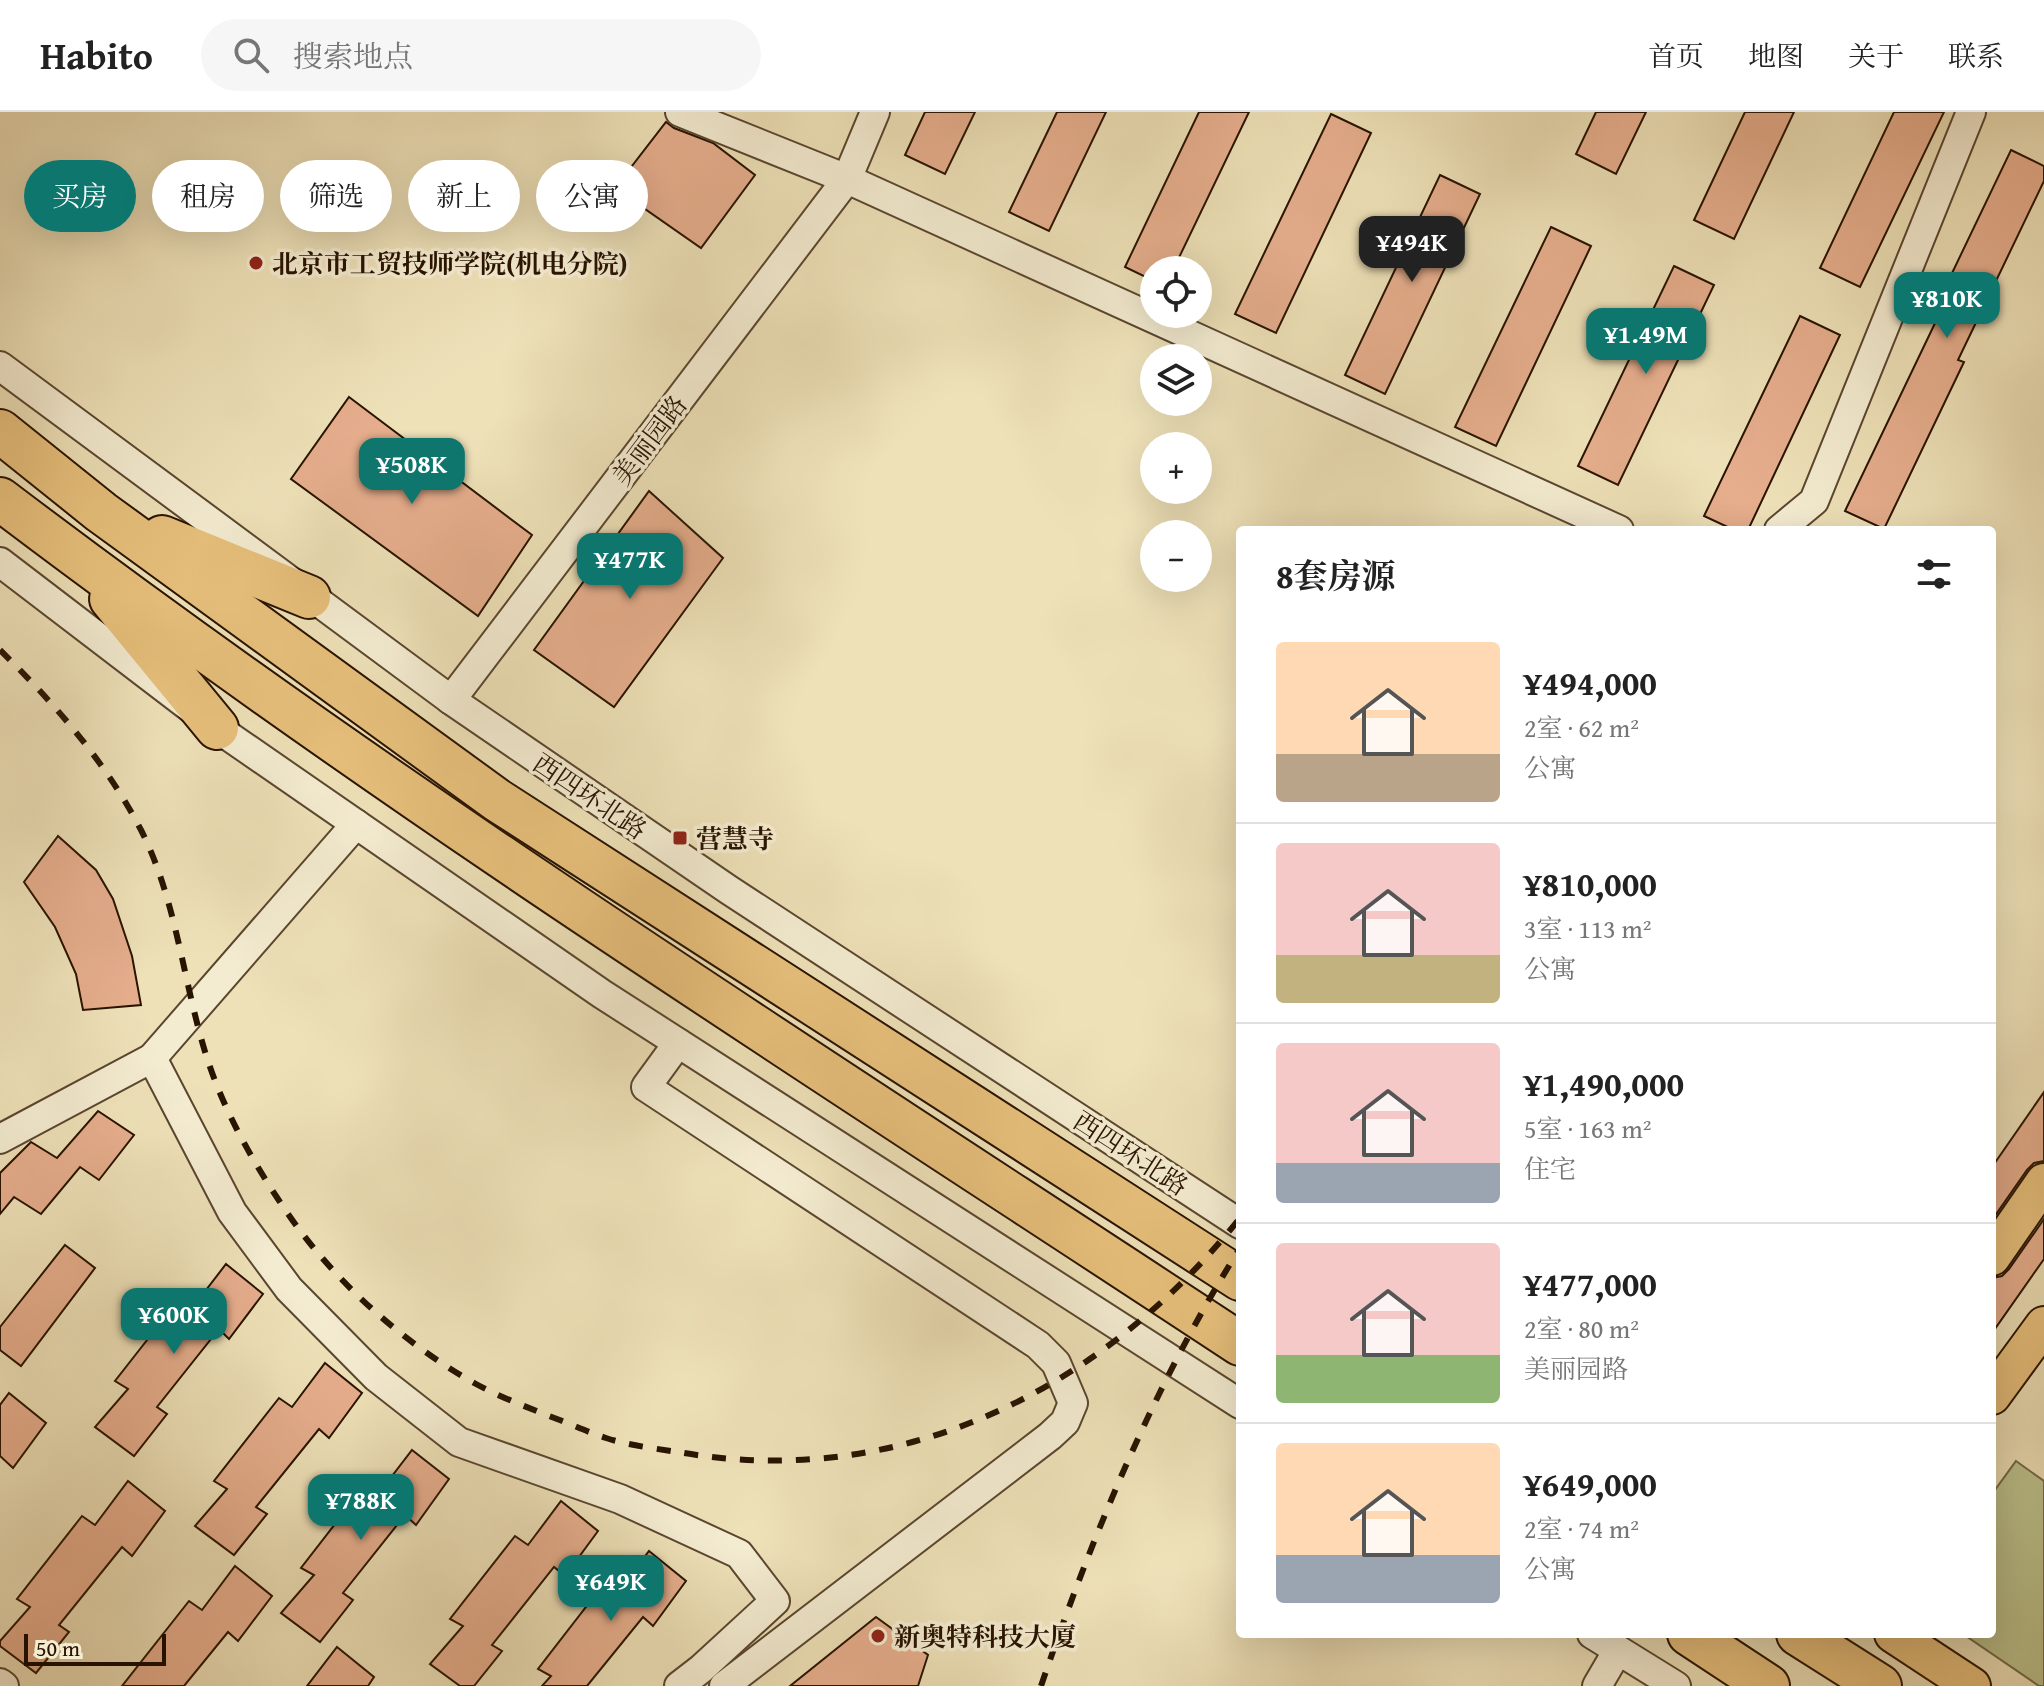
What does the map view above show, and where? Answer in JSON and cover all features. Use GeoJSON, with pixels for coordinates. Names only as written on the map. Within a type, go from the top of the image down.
{"type":"FeatureCollection","features":[{"type":"Feature","properties":{"kind":"highway","name":"西四环北路"},"geometry":{"type":"LineString","coordinates":[[0,431],[101,512],[497,800],[1236,1276]]}},
{"type":"Feature","properties":{"kind":"highway"},"geometry":{"type":"LineString","coordinates":[[0,499],[470,838],[1236,1341]]}},
{"type":"Feature","properties":{"kind":"highway"},"geometry":{"type":"LineString","coordinates":[[101,512],[309,597]]}},
{"type":"Feature","properties":{"kind":"highway"},"geometry":{"type":"LineString","coordinates":[[74,555],[217,728]]}},
{"type":"Feature","properties":{"kind":"highway"},"geometry":{"type":"LineString","coordinates":[[1695,1638],[1768,1686]]}},
{"type":"Feature","properties":{"kind":"highway"},"geometry":{"type":"LineString","coordinates":[[1804,1638],[1880,1686]]}},
{"type":"Feature","properties":{"kind":"main road"},"geometry":{"type":"LineString","coordinates":[[1996,1251],[2044,1182]]}},
{"type":"Feature","properties":{"kind":"main road"},"geometry":{"type":"LineString","coordinates":[[1996,1391],[2044,1325]]}},
{"type":"Feature","properties":{"kind":"main road"},"geometry":{"type":"LineString","coordinates":[[1899,1638],[1972,1686]]}},
{"type":"Feature","properties":{"kind":"street"},"geometry":{"type":"LineString","coordinates":[[680,112],[847,179],[1610,526]]}},
{"type":"Feature","properties":{"kind":"street","name":"美丽园路"},"geometry":{"type":"LineString","coordinates":[[451,700],[847,179],[875,112]]}},
{"type":"Feature","properties":{"kind":"street"},"geometry":{"type":"LineString","coordinates":[[1784,526],[1814,501],[1971,112]]}},
{"type":"Feature","properties":{"kind":"street","name":"西四环北路"},"geometry":{"type":"LineString","coordinates":[[0,366],[451,700],[729,890],[1236,1221]]}},
{"type":"Feature","properties":{"kind":"street"},"geometry":{"type":"LineString","coordinates":[[0,562],[217,728],[602,994],[1236,1401]]}},
{"type":"Feature","properties":{"kind":"street"},"geometry":{"type":"LineString","coordinates":[[0,1139],[152,1058],[356,824]]}},
{"type":"Feature","properties":{"kind":"street"},"geometry":{"type":"LineString","coordinates":[[678,1043],[646,1087],[1038,1345],[1056,1363],[1073,1403],[1065,1422],[1050,1436],[724,1686]]}},
{"type":"Feature","properties":{"kind":"street"},"geometry":{"type":"LineString","coordinates":[[152,1058],[232,1212],[289,1289],[376,1377],[459,1442],[620,1499],[739,1554],[775,1601],[679,1686]]}},
{"type":"Feature","properties":{"kind":"street"},"geometry":{"type":"LineString","coordinates":[[1598,1638],[1676,1686]]}},
{"type":"Feature","properties":{"kind":"street"},"geometry":{"type":"LineString","coordinates":[[1597,1686],[1618,1650]]}},
{"type":"Feature","properties":{"kind":"green space"},"geometry":{"type":"Polygon","coordinates":[[[2016,1461],[2044,1481],[2044,1686],[2039,1686],[1969,1638],[1996,1638],[1996,1488],[2016,1461]]]}},
{"type":"Feature","properties":{"kind":"building"},"geometry":{"type":"Polygon","coordinates":[[[925,112],[975,112],[945,174],[905,155],[925,112]]]}},
{"type":"Feature","properties":{"kind":"building"},"geometry":{"type":"Polygon","coordinates":[[[1057,112],[1106,112],[1049,231],[1009,212],[1057,112]]]}},
{"type":"Feature","properties":{"kind":"building"},"geometry":{"type":"Polygon","coordinates":[[[1199,112],[1249,112],[1180,256],[1140,256],[1140,274],[1125,267],[1199,112]]]}},
{"type":"Feature","properties":{"kind":"building"},"geometry":{"type":"Polygon","coordinates":[[[1596,112],[1646,112],[1616,174],[1576,154],[1596,112]]]}},
{"type":"Feature","properties":{"kind":"building"},"geometry":{"type":"Polygon","coordinates":[[[1745,112],[1794,112],[1734,239],[1694,220],[1745,112]]]}},
{"type":"Feature","properties":{"kind":"building"},"geometry":{"type":"Polygon","coordinates":[[[1894,112],[1944,112],[1860,287],[1820,268],[1894,112]]]}},
{"type":"Feature","properties":{"kind":"building"},"geometry":{"type":"Polygon","coordinates":[[[1331,114],[1371,133],[1276,333],[1235,314],[1331,114]]]}},
{"type":"Feature","properties":{"kind":"building"},"geometry":{"type":"Polygon","coordinates":[[[666,122],[713,143],[755,175],[701,248],[648,211],[648,160],[637,160],[666,122]]]}},
{"type":"Feature","properties":{"kind":"building"},"geometry":{"type":"Polygon","coordinates":[[[2011,150],[2044,166],[2044,181],[1958,360],[1964,362],[1885,526],[1878,526],[1845,511],[1937,319],[1931,317],[2011,150]]]}},
{"type":"Feature","properties":{"kind":"building"},"geometry":{"type":"Polygon","coordinates":[[[1440,175],[1480,194],[1385,394],[1345,375],[1440,175]]]}},
{"type":"Feature","properties":{"kind":"building"},"geometry":{"type":"Polygon","coordinates":[[[1551,227],[1591,246],[1496,446],[1455,427],[1551,227]]]}},
{"type":"Feature","properties":{"kind":"building"},"geometry":{"type":"Polygon","coordinates":[[[1674,266],[1714,285],[1618,485],[1578,466],[1674,266]]]}},
{"type":"Feature","properties":{"kind":"building"},"geometry":{"type":"Polygon","coordinates":[[[1800,316],[1840,335],[1750,526],[1725,526],[1704,516],[1800,316]]]}},
{"type":"Feature","properties":{"kind":"building"},"geometry":{"type":"Polygon","coordinates":[[[349,397],[532,535],[478,616],[291,479],[349,397]]]}},
{"type":"Feature","properties":{"kind":"building"},"geometry":{"type":"Polygon","coordinates":[[[649,491],[723,558],[614,707],[534,650],[649,491]]]}},
{"type":"Feature","properties":{"kind":"building"},"geometry":{"type":"Polygon","coordinates":[[[58,836],[96,870],[113,899],[132,956],[141,1005],[83,1010],[76,974],[55,927],[24,882],[58,836]]]}},
{"type":"Feature","properties":{"kind":"building"},"geometry":{"type":"Polygon","coordinates":[[[2044,1092],[2044,1161],[2034,1163],[2027,1170],[1996,1214],[1996,1161],[2044,1092]]]}},
{"type":"Feature","properties":{"kind":"building"},"geometry":{"type":"Polygon","coordinates":[[[98,1111],[134,1135],[99,1180],[80,1167],[41,1214],[14,1197],[0,1214],[0,1173],[31,1142],[57,1158],[98,1111]]]}},
{"type":"Feature","properties":{"kind":"building"},"geometry":{"type":"Polygon","coordinates":[[[2044,1219],[2044,1259],[1996,1327],[1996,1277],[2009,1269],[2044,1219]]]}},
{"type":"Feature","properties":{"kind":"building"},"geometry":{"type":"Polygon","coordinates":[[[65,1245],[95,1268],[21,1366],[0,1350],[0,1327],[65,1245]]]}},
{"type":"Feature","properties":{"kind":"building"},"geometry":{"type":"Polygon","coordinates":[[[226,1264],[263,1294],[229,1339],[219,1329],[157,1407],[167,1414],[134,1456],[95,1427],[128,1389],[115,1381],[180,1298],[193,1307],[226,1264]]]}},
{"type":"Feature","properties":{"kind":"building"},"geometry":{"type":"Polygon","coordinates":[[[325,1363],[362,1393],[329,1438],[319,1429],[256,1507],[267,1514],[234,1555],[195,1526],[227,1489],[214,1481],[279,1398],[292,1407],[325,1363]]]}},
{"type":"Feature","properties":{"kind":"building"},"geometry":{"type":"Polygon","coordinates":[[[9,1393],[46,1423],[13,1468],[0,1456],[0,1405],[9,1393]]]}},
{"type":"Feature","properties":{"kind":"building"},"geometry":{"type":"Polygon","coordinates":[[[412,1450],[449,1479],[416,1525],[405,1515],[343,1593],[353,1600],[320,1642],[281,1613],[314,1575],[301,1568],[366,1484],[379,1493],[412,1450]]]}},
{"type":"Feature","properties":{"kind":"building"},"geometry":{"type":"Polygon","coordinates":[[[128,1481],[165,1511],[132,1556],[122,1547],[59,1625],[69,1632],[36,1673],[0,1646],[0,1641],[30,1607],[17,1599],[82,1516],[95,1525],[128,1481]]]}},
{"type":"Feature","properties":{"kind":"building"},"geometry":{"type":"Polygon","coordinates":[[[561,1501],[598,1531],[565,1576],[554,1567],[492,1645],[502,1651],[474,1686],[460,1686],[430,1664],[463,1626],[450,1619],[515,1536],[528,1545],[561,1501]]]}},
{"type":"Feature","properties":{"kind":"building"},"geometry":{"type":"Polygon","coordinates":[[[649,1551],[686,1581],[653,1626],[643,1617],[587,1686],[542,1686],[551,1676],[538,1669],[603,1585],[616,1595],[649,1551]]]}},
{"type":"Feature","properties":{"kind":"building"},"geometry":{"type":"Polygon","coordinates":[[[235,1566],[272,1596],[238,1641],[228,1632],[184,1686],[122,1686],[189,1601],[202,1610],[235,1566]]]}},
{"type":"Feature","properties":{"kind":"building","name":"新奥特科技大厦"},"geometry":{"type":"Polygon","coordinates":[[[876,1617],[928,1655],[918,1686],[790,1686],[876,1617]]]}},
{"type":"Feature","properties":{"kind":"building"},"geometry":{"type":"Polygon","coordinates":[[[337,1647],[374,1677],[368,1686],[307,1686],[337,1647]]]}},
{"type":"Feature","properties":{"kind":"railway"},"geometry":{"type":"LineString","coordinates":[[0,650],[78,734],[112,781],[141,830],[163,885],[213,1077],[238,1131],[278,1199],[318,1254],[366,1304],[419,1348],[496,1394],[606,1438],[684,1453],[765,1460],[845,1456],[921,1440],[994,1413],[1062,1377],[1127,1332],[1186,1278],[1236,1222]]}},
{"type":"Feature","properties":{"kind":"railway"},"geometry":{"type":"LineString","coordinates":[[1041,1686],[1082,1573],[1128,1461],[1180,1353],[1236,1255]]}},
{"type":"Feature","properties":{"kind":"place","name":"北京市工贸技师学院(机电分院)"},"geometry":{"type":"Point","coordinates":[256,263]}},
{"type":"Feature","properties":{"kind":"place","name":"营慧寺"},"geometry":{"type":"Point","coordinates":[680,838]}},
{"type":"Feature","properties":{"kind":"place","name":"新奥特科技大厦"},"geometry":{"type":"Point","coordinates":[878,1636]}}]}
